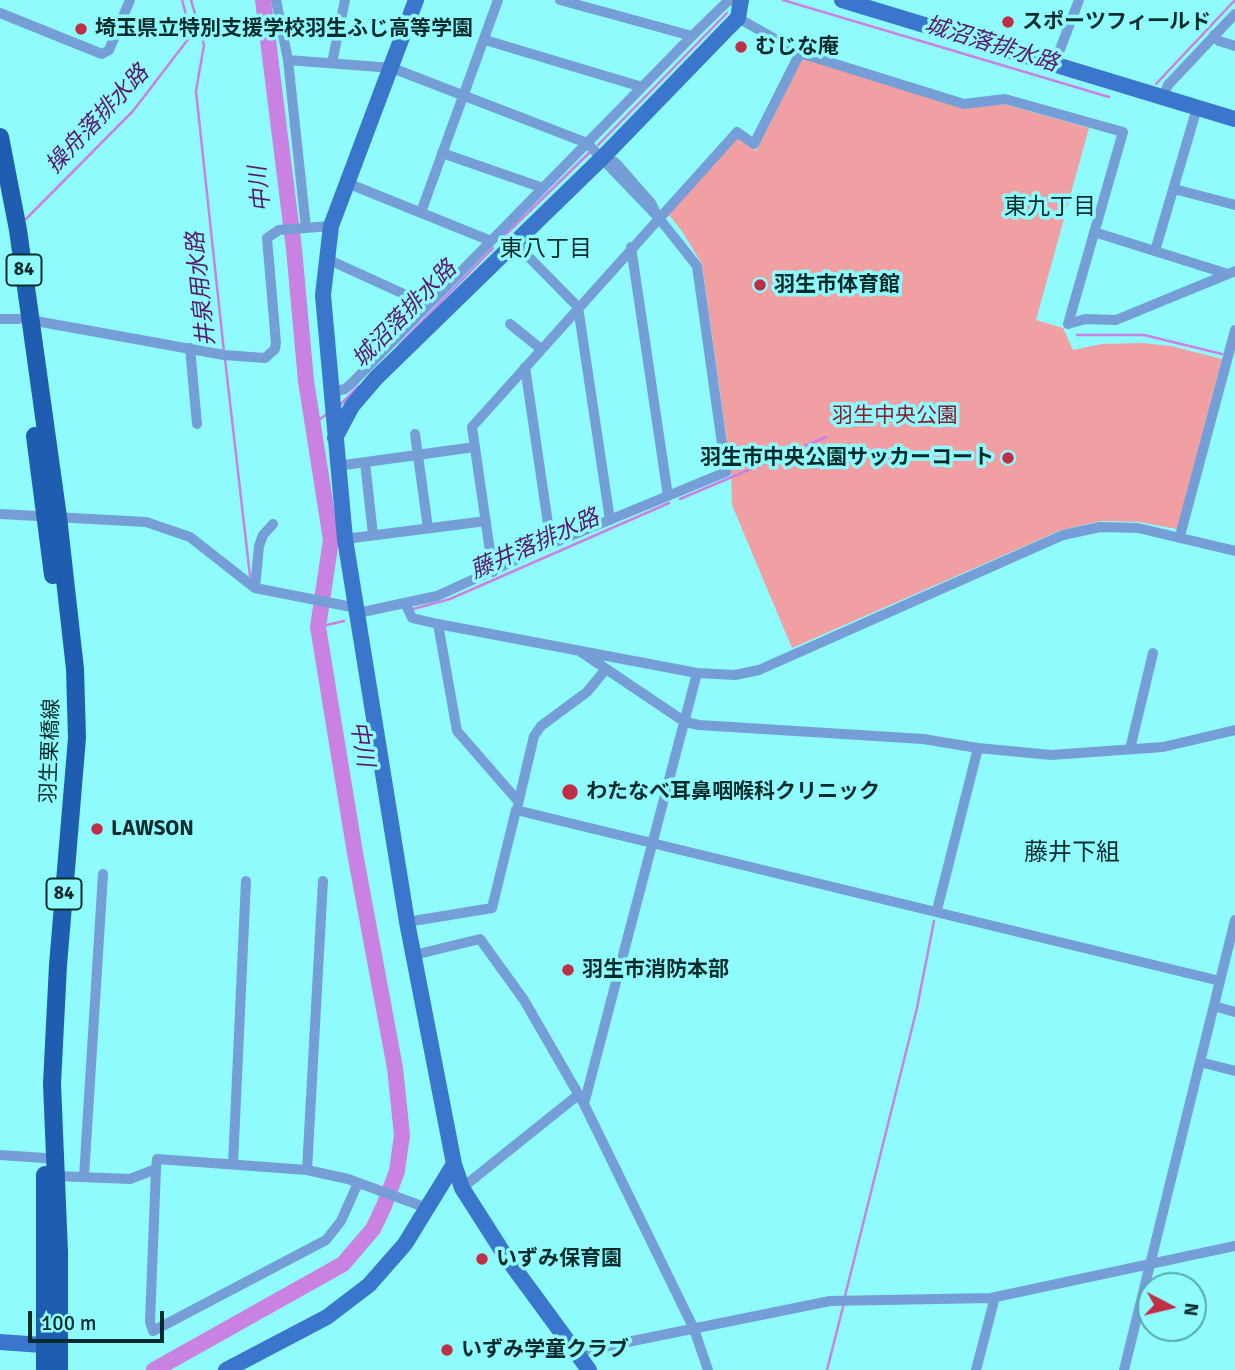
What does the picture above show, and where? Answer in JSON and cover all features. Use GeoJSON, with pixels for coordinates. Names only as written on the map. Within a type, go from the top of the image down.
{"type":"FeatureCollection","features":[{"type":"Feature","properties":{"kind":"main road","name":"羽生栗橋線"},"geometry":{"type":"LineString","coordinates":[[0,137],[51,517],[75,669],[77,738],[57,978],[52,1084],[56,1176],[52,1347],[45,1370]]}},
{"type":"Feature","properties":{"kind":"main road","name":"羽生栗橋線"},"geometry":{"type":"LineString","coordinates":[[0,193],[25,319]]}},
{"type":"Feature","properties":{"kind":"main road","name":"羽生栗橋線"},"geometry":{"type":"LineString","coordinates":[[51,517],[66,666],[68,734],[48,966],[44,1069],[52,1347],[59,1370]]}},
{"type":"Feature","properties":{"kind":"street"},"geometry":{"type":"LineString","coordinates":[[0,13],[102,54],[109,50],[130,0]]}},
{"type":"Feature","properties":{"kind":"street"},"geometry":{"type":"LineString","coordinates":[[276,0],[288,60],[303,228]]}},
{"type":"Feature","properties":{"kind":"street"},"geometry":{"type":"LineString","coordinates":[[332,63],[345,0]]}},
{"type":"Feature","properties":{"kind":"street"},"geometry":{"type":"LineString","coordinates":[[416,0],[331,226],[323,295],[345,539],[407,922],[454,1164],[462,1188],[506,1257],[589,1370]]}},
{"type":"Feature","properties":{"kind":"street"},"geometry":{"type":"LineString","coordinates":[[421,212],[498,0]]}},
{"type":"Feature","properties":{"kind":"street"},"geometry":{"type":"LineString","coordinates":[[560,0],[594,4],[692,36]]}},
{"type":"Feature","properties":{"kind":"street"},"geometry":{"type":"LineString","coordinates":[[335,438],[352,406],[376,377],[501,243],[543,188],[729,0],[800,52],[964,104],[1005,99],[1122,132],[1068,324],[1085,319],[1116,320],[1232,273]]}},
{"type":"Feature","properties":{"kind":"street"},"geometry":{"type":"LineString","coordinates":[[842,0],[1235,119]]}},
{"type":"Feature","properties":{"kind":"street"},"geometry":{"type":"LineString","coordinates":[[1054,65],[1079,0]]}},
{"type":"Feature","properties":{"kind":"street"},"geometry":{"type":"LineString","coordinates":[[331,392],[345,389],[351,384],[428,305],[603,157],[740,7]]}},
{"type":"Feature","properties":{"kind":"street"},"geometry":{"type":"LineString","coordinates":[[1163,97],[1168,85],[1235,14]]}},
{"type":"Feature","properties":{"kind":"street"},"geometry":{"type":"LineString","coordinates":[[1214,36],[1219,41],[1235,46]]}},
{"type":"Feature","properties":{"kind":"street"},"geometry":{"type":"LineString","coordinates":[[485,40],[642,88]]}},
{"type":"Feature","properties":{"kind":"street"},"geometry":{"type":"LineString","coordinates":[[493,572],[472,427],[737,132],[754,144],[800,52]]}},
{"type":"Feature","properties":{"kind":"street"},"geometry":{"type":"LineString","coordinates":[[0,513],[146,523],[190,537],[255,588],[357,610],[437,596],[551,544],[726,472],[697,266],[658,218],[652,203],[615,162],[603,157],[587,143],[392,68],[288,60]]}},
{"type":"Feature","properties":{"kind":"street"},"geometry":{"type":"LineString","coordinates":[[1155,251],[1197,108]]}},
{"type":"Feature","properties":{"kind":"street"},"geometry":{"type":"LineString","coordinates":[[442,153],[543,188]]}},
{"type":"Feature","properties":{"kind":"street"},"geometry":{"type":"LineString","coordinates":[[347,183],[501,243],[578,307],[610,520]]}},
{"type":"Feature","properties":{"kind":"street"},"geometry":{"type":"LineString","coordinates":[[1174,189],[1235,205]]}},
{"type":"Feature","properties":{"kind":"street"},"geometry":{"type":"LineString","coordinates":[[0,319],[25,319],[259,359],[270,355],[276,343],[266,243],[271,233],[331,226]]}},
{"type":"Feature","properties":{"kind":"street"},"geometry":{"type":"LineString","coordinates":[[1094,232],[1232,273]]}},
{"type":"Feature","properties":{"kind":"street"},"geometry":{"type":"LineString","coordinates":[[631,247],[668,496]]}},
{"type":"Feature","properties":{"kind":"street"},"geometry":{"type":"LineString","coordinates":[[327,259],[428,305]]}},
{"type":"Feature","properties":{"kind":"street"},"geometry":{"type":"LineString","coordinates":[[510,324],[541,349]]}},
{"type":"Feature","properties":{"kind":"street"},"geometry":{"type":"LineString","coordinates":[[1180,536],[1235,330]]}},
{"type":"Feature","properties":{"kind":"street"},"geometry":{"type":"LineString","coordinates":[[190,348],[197,424]]}},
{"type":"Feature","properties":{"kind":"street"},"geometry":{"type":"LineString","coordinates":[[526,367],[551,544]]}},
{"type":"Feature","properties":{"kind":"street"},"geometry":{"type":"LineString","coordinates":[[415,434],[428,528]]}},
{"type":"Feature","properties":{"kind":"street"},"geometry":{"type":"LineString","coordinates":[[337,466],[475,447]]}},
{"type":"Feature","properties":{"kind":"street"},"geometry":{"type":"LineString","coordinates":[[365,462],[373,535]]}},
{"type":"Feature","properties":{"kind":"street"},"geometry":{"type":"LineString","coordinates":[[345,539],[486,521]]}},
{"type":"Feature","properties":{"kind":"street"},"geometry":{"type":"LineString","coordinates":[[255,588],[259,546],[262,535],[272,524]]}},
{"type":"Feature","properties":{"kind":"street"},"geometry":{"type":"LineString","coordinates":[[405,603],[412,618],[439,624],[697,673],[735,675],[759,670],[1063,535],[1100,527],[1138,528],[1235,551]]}},
{"type":"Feature","properties":{"kind":"street"},"geometry":{"type":"LineString","coordinates":[[439,624],[457,731],[517,806],[654,844],[937,910],[1220,981]]}},
{"type":"Feature","properties":{"kind":"street"},"geometry":{"type":"LineString","coordinates":[[576,649],[685,722],[923,739],[978,748],[1051,755],[1163,747],[1235,730]]}},
{"type":"Feature","properties":{"kind":"street"},"geometry":{"type":"LineString","coordinates":[[1130,749],[1153,653]]}},
{"type":"Feature","properties":{"kind":"street"},"geometry":{"type":"LineString","coordinates":[[407,922],[492,908],[534,736],[541,726],[587,692],[606,669]]}},
{"type":"Feature","properties":{"kind":"street"},"geometry":{"type":"LineString","coordinates":[[462,1188],[581,1100],[654,844],[697,673]]}},
{"type":"Feature","properties":{"kind":"street"},"geometry":{"type":"LineString","coordinates":[[937,910],[978,748]]}},
{"type":"Feature","properties":{"kind":"street"},"geometry":{"type":"LineString","coordinates":[[84,1177],[103,874]]}},
{"type":"Feature","properties":{"kind":"street"},"geometry":{"type":"LineString","coordinates":[[233,1164],[246,881]]}},
{"type":"Feature","properties":{"kind":"street"},"geometry":{"type":"LineString","coordinates":[[307,1170],[323,881]]}},
{"type":"Feature","properties":{"kind":"street"},"geometry":{"type":"LineString","coordinates":[[1124,1370],[1235,920]]}},
{"type":"Feature","properties":{"kind":"street"},"geometry":{"type":"LineString","coordinates":[[414,955],[480,939],[524,1000],[581,1100],[694,1329],[708,1370]]}},
{"type":"Feature","properties":{"kind":"street"},"geometry":{"type":"LineString","coordinates":[[1214,1006],[1235,1012]]}},
{"type":"Feature","properties":{"kind":"street"},"geometry":{"type":"LineString","coordinates":[[1200,1062],[1235,1071]]}},
{"type":"Feature","properties":{"kind":"street"},"geometry":{"type":"LineString","coordinates":[[0,1155],[45,1158]]}},
{"type":"Feature","properties":{"kind":"street"},"geometry":{"type":"LineString","coordinates":[[358,1183],[341,1221],[326,1240],[153,1331],[150,1322],[157,1159],[307,1170],[358,1183],[421,1206]]}},
{"type":"Feature","properties":{"kind":"street"},"geometry":{"type":"LineString","coordinates":[[226,1370],[327,1317],[369,1284],[405,1244],[421,1206],[454,1164]]}},
{"type":"Feature","properties":{"kind":"street"},"geometry":{"type":"LineString","coordinates":[[56,1176],[130,1179],[156,1169]]}},
{"type":"Feature","properties":{"kind":"street"},"geometry":{"type":"LineString","coordinates":[[578,1352],[830,1301],[995,1297],[1235,1247]]}},
{"type":"Feature","properties":{"kind":"street"},"geometry":{"type":"LineString","coordinates":[[976,1370],[995,1297]]}},
{"type":"Feature","properties":{"kind":"street"},"geometry":{"type":"LineString","coordinates":[[0,1342],[52,1347]]}},
{"type":"Feature","properties":{"kind":"green space","name":"羽生中央公園"},"geometry":{"type":"Polygon","coordinates":[[[803,57],[963,108],[1004,104],[1089,128],[1036,320],[1063,328],[1073,350],[1102,344],[1142,343],[1171,346],[1222,359],[1177,529],[1139,522],[1101,521],[1061,530],[792,648],[732,505],[731,470],[702,264],[668,214],[738,137],[756,151],[803,57]]]}},
{"type":"Feature","properties":{"kind":"waterway","name":"操舟落排水路"},"geometry":{"type":"LineString","coordinates":[[182,0],[191,33]]}},
{"type":"Feature","properties":{"kind":"waterway","name":"井泉用水路"},"geometry":{"type":"LineString","coordinates":[[191,0],[204,45],[196,91],[224,352]]}},
{"type":"Feature","properties":{"kind":"waterway","name":"中川"},"geometry":{"type":"LineString","coordinates":[[154,1370],[343,1264],[373,1229],[384,1206],[397,1171],[402,1135],[395,1068],[355,853],[318,627],[331,540],[306,381],[294,249],[263,0]]}},
{"type":"Feature","properties":{"kind":"waterway","name":"城沼落排水路"},"geometry":{"type":"LineString","coordinates":[[783,0],[1109,97]]}},
{"type":"Feature","properties":{"kind":"waterway","name":"城沼落排水路"},"geometry":{"type":"LineString","coordinates":[[1156,84],[1235,0]]}},
{"type":"Feature","properties":{"kind":"waterway","name":"城沼落排水路"},"geometry":{"type":"LineString","coordinates":[[598,145],[727,13]]}},
{"type":"Feature","properties":{"kind":"waterway","name":"操舟落排水路"},"geometry":{"type":"LineString","coordinates":[[26,219],[133,111],[189,38]]}},
{"type":"Feature","properties":{"kind":"waterway","name":"城沼落排水路"},"geometry":{"type":"LineString","coordinates":[[499,241],[590,152]]}},
{"type":"Feature","properties":{"kind":"waterway","name":"城沼落排水路"},"geometry":{"type":"LineString","coordinates":[[400,344],[493,248]]}},
{"type":"Feature","properties":{"kind":"waterway","name":"藤井落排水路"},"geometry":{"type":"LineString","coordinates":[[1077,335],[1144,335],[1222,354]]}},
{"type":"Feature","properties":{"kind":"waterway","name":"井泉用水路"},"geometry":{"type":"LineString","coordinates":[[225,359],[250,576]]}},
{"type":"Feature","properties":{"kind":"waterway","name":"城沼落排水路"},"geometry":{"type":"LineString","coordinates":[[340,405],[359,386]]}},
{"type":"Feature","properties":{"kind":"waterway","name":"城沼落排水路"},"geometry":{"type":"LineString","coordinates":[[312,425],[327,414]]}},
{"type":"Feature","properties":{"kind":"waterway","name":"藤井落排水路"},"geometry":{"type":"LineString","coordinates":[[680,499],[826,437]]}},
{"type":"Feature","properties":{"kind":"waterway","name":"藤井落排水路"},"geometry":{"type":"LineString","coordinates":[[413,609],[450,599],[669,503]]}},
{"type":"Feature","properties":{"kind":"waterway","name":"藤井落排水路"},"geometry":{"type":"LineString","coordinates":[[318,627],[344,621]]}},
{"type":"Feature","properties":{"kind":"waterway"},"geometry":{"type":"LineString","coordinates":[[845,1296],[917,1008],[934,921]]}},
{"type":"Feature","properties":{"kind":"waterway"},"geometry":{"type":"LineString","coordinates":[[827,1370],[844,1303]]}},
{"type":"Feature","properties":{"kind":"place","name":"スポーツフィ一ルド"},"geometry":{"type":"Point","coordinates":[1008,22]}},
{"type":"Feature","properties":{"kind":"place","name":"埼玉県立特別支援学校羽生ふじ高等学園"},"geometry":{"type":"Point","coordinates":[81,29]}},
{"type":"Feature","properties":{"kind":"place","name":"むじな庵"},"geometry":{"type":"Point","coordinates":[741,47]}},
{"type":"Feature","properties":{"kind":"place","name":"羽生市体育館"},"geometry":{"type":"Point","coordinates":[760,285]}},
{"type":"Feature","properties":{"kind":"place","name":"羽生市中央公園サッカーコート"},"geometry":{"type":"Point","coordinates":[1008,458]}},
{"type":"Feature","properties":{"kind":"place","name":"わたなべ耳鼻咽喉科クリニック"},"geometry":{"type":"Point","coordinates":[570,792]}},
{"type":"Feature","properties":{"kind":"place","name":"LAWSON"},"geometry":{"type":"Point","coordinates":[97,829]}},
{"type":"Feature","properties":{"kind":"place","name":"羽生市消防本部"},"geometry":{"type":"Point","coordinates":[568,970]}},
{"type":"Feature","properties":{"kind":"place","name":"いずみ保育園"},"geometry":{"type":"Point","coordinates":[482,1259]}},
{"type":"Feature","properties":{"kind":"place","name":"いずみ学童クラブ"},"geometry":{"type":"Point","coordinates":[447,1350]}},
{"type":"Feature","properties":{"kind":"district","name":"東九丁目"},"geometry":{"type":"Point","coordinates":[1050,208]}},
{"type":"Feature","properties":{"kind":"district","name":"東八丁目"},"geometry":{"type":"Point","coordinates":[546,250]}},
{"type":"Feature","properties":{"kind":"district","name":"藤井下組"},"geometry":{"type":"Point","coordinates":[1072,854]}}]}
